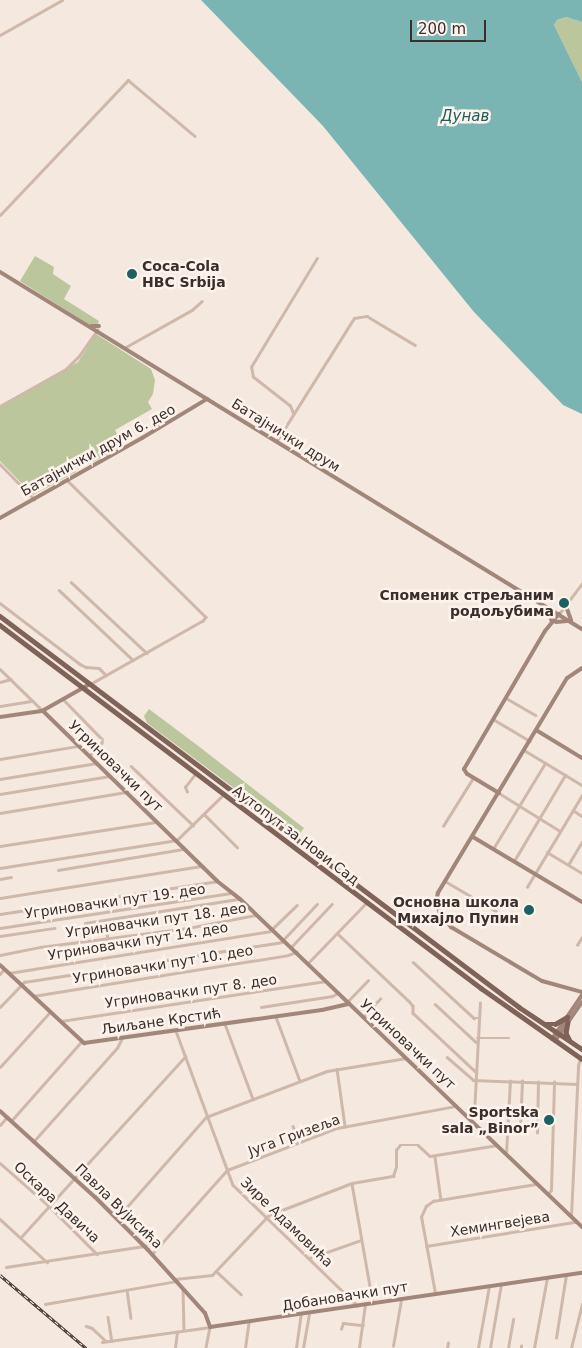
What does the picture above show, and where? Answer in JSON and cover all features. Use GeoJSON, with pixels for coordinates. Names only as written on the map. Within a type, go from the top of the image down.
{"type":"FeatureCollection","features":[{"type":"Feature","properties":{"kind":"main road","name":"Аутопут за Нови Сад"},"geometry":{"type":"LineString","coordinates":[[0,616],[543,1024],[582,1049]]}},
{"type":"Feature","properties":{"kind":"main road","name":"Аутопут за Нови Сад"},"geometry":{"type":"LineString","coordinates":[[0,625],[367,902],[553,1040],[581,1058]]}},
{"type":"Feature","properties":{"kind":"main road"},"geometry":{"type":"LineString","coordinates":[[543,1024],[555,1024],[568,1020],[566,1034],[574,1044]]}},
{"type":"Feature","properties":{"kind":"street"},"geometry":{"type":"LineString","coordinates":[[0,35],[62,0]]}},
{"type":"Feature","properties":{"kind":"street"},"geometry":{"type":"LineString","coordinates":[[0,215],[128,80],[195,136]]}},
{"type":"Feature","properties":{"kind":"street"},"geometry":{"type":"LineString","coordinates":[[292,413],[290,406],[253,377],[251,367],[317,258]]}},
{"type":"Feature","properties":{"kind":"street","name":"Батајнички друм"},"geometry":{"type":"LineString","coordinates":[[0,272],[88,325],[98,328],[124,348],[582,629]]}},
{"type":"Feature","properties":{"kind":"street"},"geometry":{"type":"LineString","coordinates":[[124,348],[192,310],[202,301]]}},
{"type":"Feature","properties":{"kind":"street"},"geometry":{"type":"LineString","coordinates":[[276,442],[292,413],[297,410],[354,318],[367,316],[415,346]]}},
{"type":"Feature","properties":{"kind":"street"},"geometry":{"type":"LineString","coordinates":[[0,406],[66,369],[79,356],[98,328]]}},
{"type":"Feature","properties":{"kind":"street","name":"Батајнички друм 6. део"},"geometry":{"type":"LineString","coordinates":[[0,518],[201,405],[207,399]]}},
{"type":"Feature","properties":{"kind":"street"},"geometry":{"type":"LineString","coordinates":[[0,464],[34,499]]}},
{"type":"Feature","properties":{"kind":"street"},"geometry":{"type":"LineString","coordinates":[[0,717],[43,711],[203,621],[206,615],[149,563],[67,480]]}},
{"type":"Feature","properties":{"kind":"street"},"geometry":{"type":"LineString","coordinates":[[71,582],[146,653]]}},
{"type":"Feature","properties":{"kind":"street"},"geometry":{"type":"LineString","coordinates":[[560,831],[465,773],[464,769],[543,636],[569,604],[582,584]]}},
{"type":"Feature","properties":{"kind":"street"},"geometry":{"type":"LineString","coordinates":[[59,590],[133,660]]}},
{"type":"Feature","properties":{"kind":"street"},"geometry":{"type":"LineString","coordinates":[[0,603],[80,664],[86,667],[99,668],[106,675]]}},
{"type":"Feature","properties":{"kind":"street"},"geometry":{"type":"LineString","coordinates":[[560,615],[567,609],[569,604]]}},
{"type":"Feature","properties":{"kind":"street"},"geometry":{"type":"LineString","coordinates":[[545,606],[554,622]]}},
{"type":"Feature","properties":{"kind":"street"},"geometry":{"type":"LineString","coordinates":[[567,609],[572,622]]}},
{"type":"Feature","properties":{"kind":"street"},"geometry":{"type":"LineString","coordinates":[[554,622],[562,620],[572,622]]}},
{"type":"Feature","properties":{"kind":"street"},"geometry":{"type":"LineString","coordinates":[[553,1040],[581,1003],[582,993],[540,979],[450,926],[436,903],[438,893],[567,678],[582,668]]}},
{"type":"Feature","properties":{"kind":"street","name":"Угриновачки пут"},"geometry":{"type":"LineString","coordinates":[[0,669],[186,848],[217,881],[234,893],[291,947],[582,1227]]}},
{"type":"Feature","properties":{"kind":"street"},"geometry":{"type":"LineString","coordinates":[[0,682],[11,679]]}},
{"type":"Feature","properties":{"kind":"street"},"geometry":{"type":"LineString","coordinates":[[506,698],[534,715]]}},
{"type":"Feature","properties":{"kind":"street"},"geometry":{"type":"LineString","coordinates":[[63,699],[102,739],[102,743],[90,756]]}},
{"type":"Feature","properties":{"kind":"street"},"geometry":{"type":"LineString","coordinates":[[0,706],[33,701]]}},
{"type":"Feature","properties":{"kind":"street"},"geometry":{"type":"LineString","coordinates":[[494,719],[530,741]]}},
{"type":"Feature","properties":{"kind":"street"},"geometry":{"type":"LineString","coordinates":[[536,730],[582,758]]}},
{"type":"Feature","properties":{"kind":"street"},"geometry":{"type":"LineString","coordinates":[[0,759],[79,745]]}},
{"type":"Feature","properties":{"kind":"street"},"geometry":{"type":"LineString","coordinates":[[524,750],[582,785]]}},
{"type":"Feature","properties":{"kind":"street"},"geometry":{"type":"LineString","coordinates":[[0,779],[97,763]]}},
{"type":"Feature","properties":{"kind":"street"},"geometry":{"type":"LineString","coordinates":[[493,848],[544,763]]}},
{"type":"Feature","properties":{"kind":"street"},"geometry":{"type":"LineString","coordinates":[[131,766],[193,825]]}},
{"type":"Feature","properties":{"kind":"street"},"geometry":{"type":"LineString","coordinates":[[187,792],[185,787],[196,773]]}},
{"type":"Feature","properties":{"kind":"street"},"geometry":{"type":"LineString","coordinates":[[514,861],[565,775]]}},
{"type":"Feature","properties":{"kind":"street"},"geometry":{"type":"LineString","coordinates":[[0,794],[110,776]]}},
{"type":"Feature","properties":{"kind":"street"},"geometry":{"type":"LineString","coordinates":[[444,826],[473,778]]}},
{"type":"Feature","properties":{"kind":"street"},"geometry":{"type":"LineString","coordinates":[[0,813],[126,792]]}},
{"type":"Feature","properties":{"kind":"street"},"geometry":{"type":"LineString","coordinates":[[0,868],[177,840],[224,794]]}},
{"type":"Feature","properties":{"kind":"street"},"geometry":{"type":"LineString","coordinates":[[527,887],[582,794]]}},
{"type":"Feature","properties":{"kind":"street"},"geometry":{"type":"LineString","coordinates":[[572,810],[582,816]]}},
{"type":"Feature","properties":{"kind":"street"},"geometry":{"type":"LineString","coordinates":[[204,814],[237,847]]}},
{"type":"Feature","properties":{"kind":"street"},"geometry":{"type":"LineString","coordinates":[[0,846],[156,821]]}},
{"type":"Feature","properties":{"kind":"street"},"geometry":{"type":"LineString","coordinates":[[473,836],[582,902]]}},
{"type":"Feature","properties":{"kind":"street"},"geometry":{"type":"LineString","coordinates":[[568,865],[582,842]]}},
{"type":"Feature","properties":{"kind":"street"},"geometry":{"type":"LineString","coordinates":[[58,870],[186,848]]}},
{"type":"Feature","properties":{"kind":"street"},"geometry":{"type":"LineString","coordinates":[[547,852],[582,873]]}},
{"type":"Feature","properties":{"kind":"street"},"geometry":{"type":"LineString","coordinates":[[0,898],[202,866]]}},
{"type":"Feature","properties":{"kind":"street"},"geometry":{"type":"LineString","coordinates":[[0,879],[11,877]]}},
{"type":"Feature","properties":{"kind":"street"},"geometry":{"type":"LineString","coordinates":[[0,914],[217,881]]}},
{"type":"Feature","properties":{"kind":"street"},"geometry":{"type":"LineString","coordinates":[[445,881],[496,911]]}},
{"type":"Feature","properties":{"kind":"street","name":"Угриновачки пут 19. део"},"geometry":{"type":"LineString","coordinates":[[0,928],[234,893]]}},
{"type":"Feature","properties":{"kind":"street"},"geometry":{"type":"LineString","coordinates":[[85,923],[240,899]]}},
{"type":"Feature","properties":{"kind":"street"},"geometry":{"type":"LineString","coordinates":[[307,964],[367,902]]}},
{"type":"Feature","properties":{"kind":"street"},"geometry":{"type":"LineString","coordinates":[[272,930],[297,904]]}},
{"type":"Feature","properties":{"kind":"street"},"geometry":{"type":"LineString","coordinates":[[0,1006],[20,984],[283,940],[317,904]]}},
{"type":"Feature","properties":{"kind":"street"},"geometry":{"type":"LineString","coordinates":[[291,947],[332,904]]}},
{"type":"Feature","properties":{"kind":"street","name":"Угриновачки пут 18. део"},"geometry":{"type":"LineString","coordinates":[[0,955],[40,947],[108,940],[256,915]]}},
{"type":"Feature","properties":{"kind":"street"},"geometry":{"type":"LineString","coordinates":[[104,920],[108,940]]}},
{"type":"Feature","properties":{"kind":"street"},"geometry":{"type":"LineString","coordinates":[[0,936],[54,928]]}},
{"type":"Feature","properties":{"kind":"street","name":"Угриновачки пут 14. део"},"geometry":{"type":"LineString","coordinates":[[9,973],[272,930]]}},
{"type":"Feature","properties":{"kind":"street"},"geometry":{"type":"LineString","coordinates":[[337,934],[409,1001],[413,1006],[412,1012],[475,1071]]}},
{"type":"Feature","properties":{"kind":"street"},"geometry":{"type":"LineString","coordinates":[[577,945],[582,937]]}},
{"type":"Feature","properties":{"kind":"street","name":"Угриновачки пут 10. део"},"geometry":{"type":"LineString","coordinates":[[33,996],[288,955],[296,952]]}},
{"type":"Feature","properties":{"kind":"street"},"geometry":{"type":"LineString","coordinates":[[413,962],[474,1018],[478,1018]]}},
{"type":"Feature","properties":{"kind":"street"},"geometry":{"type":"LineString","coordinates":[[0,965],[81,1042],[9,1119],[0,1125]]}},
{"type":"Feature","properties":{"kind":"street"},"geometry":{"type":"LineString","coordinates":[[0,974],[4,969]]}},
{"type":"Feature","properties":{"kind":"street"},"geometry":{"type":"LineString","coordinates":[[348,1003],[368,980]]}},
{"type":"Feature","properties":{"kind":"street","name":"Угриновачки пут 8. део"},"geometry":{"type":"LineString","coordinates":[[60,1022],[326,981]]}},
{"type":"Feature","properties":{"kind":"street"},"geometry":{"type":"LineString","coordinates":[[575,990],[581,1003]]}},
{"type":"Feature","properties":{"kind":"street"},"geometry":{"type":"LineString","coordinates":[[261,1008],[332,996],[338,993]]}},
{"type":"Feature","properties":{"kind":"street"},"geometry":{"type":"LineString","coordinates":[[363,1017],[380,999]]}},
{"type":"Feature","properties":{"kind":"street","name":"Љиљане Крстић"},"geometry":{"type":"LineString","coordinates":[[81,1042],[90,1043],[276,1017],[348,1003]]}},
{"type":"Feature","properties":{"kind":"street"},"geometry":{"type":"LineString","coordinates":[[471,1120],[480,1003]]}},
{"type":"Feature","properties":{"kind":"street"},"geometry":{"type":"LineString","coordinates":[[435,1004],[477,1040],[509,1038]]}},
{"type":"Feature","properties":{"kind":"street"},"geometry":{"type":"LineString","coordinates":[[0,1067],[50,1012]]}},
{"type":"Feature","properties":{"kind":"street"},"geometry":{"type":"LineString","coordinates":[[276,1017],[300,1081]]}},
{"type":"Feature","properties":{"kind":"street"},"geometry":{"type":"LineString","coordinates":[[225,1024],[253,1099]]}},
{"type":"Feature","properties":{"kind":"street","name":"Зире Адамовића"},"geometry":{"type":"LineString","coordinates":[[176,1031],[227,1170],[237,1190],[357,1305]]}},
{"type":"Feature","properties":{"kind":"street"},"geometry":{"type":"LineString","coordinates":[[33,1142],[117,1048],[122,1038]]}},
{"type":"Feature","properties":{"kind":"street"},"geometry":{"type":"LineString","coordinates":[[21,1237],[185,1057]]}},
{"type":"Feature","properties":{"kind":"street"},"geometry":{"type":"LineString","coordinates":[[447,1057],[475,1081],[577,1084]]}},
{"type":"Feature","properties":{"kind":"street"},"geometry":{"type":"LineString","coordinates":[[116,1218],[208,1117],[300,1081],[337,1069],[406,1058]]}},
{"type":"Feature","properties":{"kind":"street"},"geometry":{"type":"LineString","coordinates":[[571,1216],[577,1084],[581,1058]]}},
{"type":"Feature","properties":{"kind":"street"},"geometry":{"type":"LineString","coordinates":[[337,1069],[346,1126]]}},
{"type":"Feature","properties":{"kind":"street"},"geometry":{"type":"LineString","coordinates":[[520,1129],[522,1081]]}},
{"type":"Feature","properties":{"kind":"street"},"geometry":{"type":"LineString","coordinates":[[506,1154],[510,1082]]}},
{"type":"Feature","properties":{"kind":"street"},"geometry":{"type":"LineString","coordinates":[[537,1133],[538,1082]]}},
{"type":"Feature","properties":{"kind":"street"},"geometry":{"type":"LineString","coordinates":[[548,1194],[550,1190],[554,1082]]}},
{"type":"Feature","properties":{"kind":"street","name":"Југа Гризеља"},"geometry":{"type":"LineString","coordinates":[[227,1170],[346,1126],[450,1109],[456,1106]]}},
{"type":"Feature","properties":{"kind":"street","name":"Павла Вујисића"},"geometry":{"type":"LineString","coordinates":[[0,1111],[74,1178],[152,1254],[205,1313],[210,1327]]}},
{"type":"Feature","properties":{"kind":"street"},"geometry":{"type":"LineString","coordinates":[[293,1126],[299,1142]]}},
{"type":"Feature","properties":{"kind":"street"},"geometry":{"type":"LineString","coordinates":[[45,1304],[176,1280],[207,1277],[216,1271],[267,1217],[352,1183],[393,1176],[396,1167],[396,1150],[401,1145],[418,1144],[426,1155],[434,1156],[497,1145]]}},
{"type":"Feature","properties":{"kind":"street"},"geometry":{"type":"LineString","coordinates":[[434,1156],[441,1200]]}},
{"type":"Feature","properties":{"kind":"street","name":"Оскара Давича"},"geometry":{"type":"LineString","coordinates":[[1,1165],[49,1206],[97,1254]]}},
{"type":"Feature","properties":{"kind":"street"},"geometry":{"type":"LineString","coordinates":[[152,1254],[227,1170]]}},
{"type":"Feature","properties":{"kind":"street"},"geometry":{"type":"LineString","coordinates":[[352,1183],[372,1303]]}},
{"type":"Feature","properties":{"kind":"street"},"geometry":{"type":"LineString","coordinates":[[435,1294],[421,1214],[430,1202],[537,1183]]}},
{"type":"Feature","properties":{"kind":"street"},"geometry":{"type":"LineString","coordinates":[[0,1219],[47,1262]]}},
{"type":"Feature","properties":{"kind":"street","name":"Хемингвејева"},"geometry":{"type":"LineString","coordinates":[[426,1246],[576,1221]]}},
{"type":"Feature","properties":{"kind":"street"},"geometry":{"type":"LineString","coordinates":[[310,1258],[361,1240]]}},
{"type":"Feature","properties":{"kind":"street"},"geometry":{"type":"LineString","coordinates":[[6,1268],[144,1246]]}},
{"type":"Feature","properties":{"kind":"street"},"geometry":{"type":"LineString","coordinates":[[216,1271],[241,1294]]}},
{"type":"Feature","properties":{"kind":"street","name":"Добановачки пут"},"geometry":{"type":"LineString","coordinates":[[102,1342],[582,1273]]}},
{"type":"Feature","properties":{"kind":"street"},"geometry":{"type":"LineString","coordinates":[[556,1338],[566,1275]]}},
{"type":"Feature","properties":{"kind":"street"},"geometry":{"type":"LineString","coordinates":[[534,1348],[547,1278]]}},
{"type":"Feature","properties":{"kind":"street"},"geometry":{"type":"LineString","coordinates":[[490,1348],[502,1284]]}},
{"type":"Feature","properties":{"kind":"street"},"geometry":{"type":"LineString","coordinates":[[478,1348],[489,1286]]}},
{"type":"Feature","properties":{"kind":"street"},"geometry":{"type":"LineString","coordinates":[[183,1289],[184,1330]]}},
{"type":"Feature","properties":{"kind":"street"},"geometry":{"type":"LineString","coordinates":[[127,1290],[131,1318]]}},
{"type":"Feature","properties":{"kind":"street"},"geometry":{"type":"LineString","coordinates":[[393,1346],[401,1298]]}},
{"type":"Feature","properties":{"kind":"street"},"geometry":{"type":"LineString","coordinates":[[359,1348],[365,1304]]}},
{"type":"Feature","properties":{"kind":"street"},"geometry":{"type":"LineString","coordinates":[[571,1348],[582,1304]]}},
{"type":"Feature","properties":{"kind":"street"},"geometry":{"type":"LineString","coordinates":[[303,1348],[309,1313]]}},
{"type":"Feature","properties":{"kind":"street"},"geometry":{"type":"LineString","coordinates":[[296,1348],[301,1314]]}},
{"type":"Feature","properties":{"kind":"street"},"geometry":{"type":"LineString","coordinates":[[108,1317],[112,1341]]}},
{"type":"Feature","properties":{"kind":"street"},"geometry":{"type":"LineString","coordinates":[[508,1348],[513,1320]]}},
{"type":"Feature","properties":{"kind":"street"},"geometry":{"type":"LineString","coordinates":[[245,1348],[249,1321]]}},
{"type":"Feature","properties":{"kind":"street"},"geometry":{"type":"LineString","coordinates":[[341,1329],[343,1323],[363,1326]]}},
{"type":"Feature","properties":{"kind":"street"},"geometry":{"type":"LineString","coordinates":[[86,1326],[92,1328],[107,1342]]}},
{"type":"Feature","properties":{"kind":"street"},"geometry":{"type":"LineString","coordinates":[[206,1348],[210,1327]]}},
{"type":"Feature","properties":{"kind":"street"},"geometry":{"type":"LineString","coordinates":[[175,1348],[177,1332]]}},
{"type":"Feature","properties":{"kind":"street"},"geometry":{"type":"LineString","coordinates":[[447,1348],[448,1343]]}},
{"type":"Feature","properties":{"kind":"green space"},"geometry":{"type":"Polygon","coordinates":[[[568,17],[582,22],[582,82],[554,25],[557,20],[568,17]]]}},
{"type":"Feature","properties":{"kind":"green space"},"geometry":{"type":"Polygon","coordinates":[[[35,256],[54,267],[53,274],[71,286],[64,299],[99,321],[98,324],[88,324],[20,281],[35,256]]]}},
{"type":"Feature","properties":{"kind":"green space"},"geometry":{"type":"Polygon","coordinates":[[[96,334],[151,369],[155,380],[153,394],[148,402],[152,409],[115,430],[123,445],[90,464],[84,462],[74,467],[76,472],[33,495],[0,461],[0,408],[78,362],[96,334]]]}},
{"type":"Feature","properties":{"kind":"green space"},"geometry":{"type":"Polygon","coordinates":[[[149,709],[304,828],[298,836],[147,723],[144,716],[149,709]]]}},
{"type":"Feature","properties":{"kind":"water","name":"Дунав"},"geometry":{"type":"Polygon","coordinates":[[[201,0],[582,0],[582,22],[567,17],[557,20],[554,25],[582,82],[582,414],[563,405],[474,312],[323,126],[201,0]]]}},
{"type":"Feature","properties":{"kind":"railway"},"geometry":{"type":"LineString","coordinates":[[0,1275],[86,1348]]}},
{"type":"Feature","properties":{"kind":"place","name":"Coca-Cola HBC Srbija"},"geometry":{"type":"Point","coordinates":[132,274]}},
{"type":"Feature","properties":{"kind":"place","name":"Споменик стрељаним родољубима"},"geometry":{"type":"Point","coordinates":[564,603]}},
{"type":"Feature","properties":{"kind":"place","name":"Основна школа Михајло Пупин"},"geometry":{"type":"Point","coordinates":[529,910]}},
{"type":"Feature","properties":{"kind":"place","name":"Sportska sala „Binor”"},"geometry":{"type":"Point","coordinates":[549,1120]}}]}
